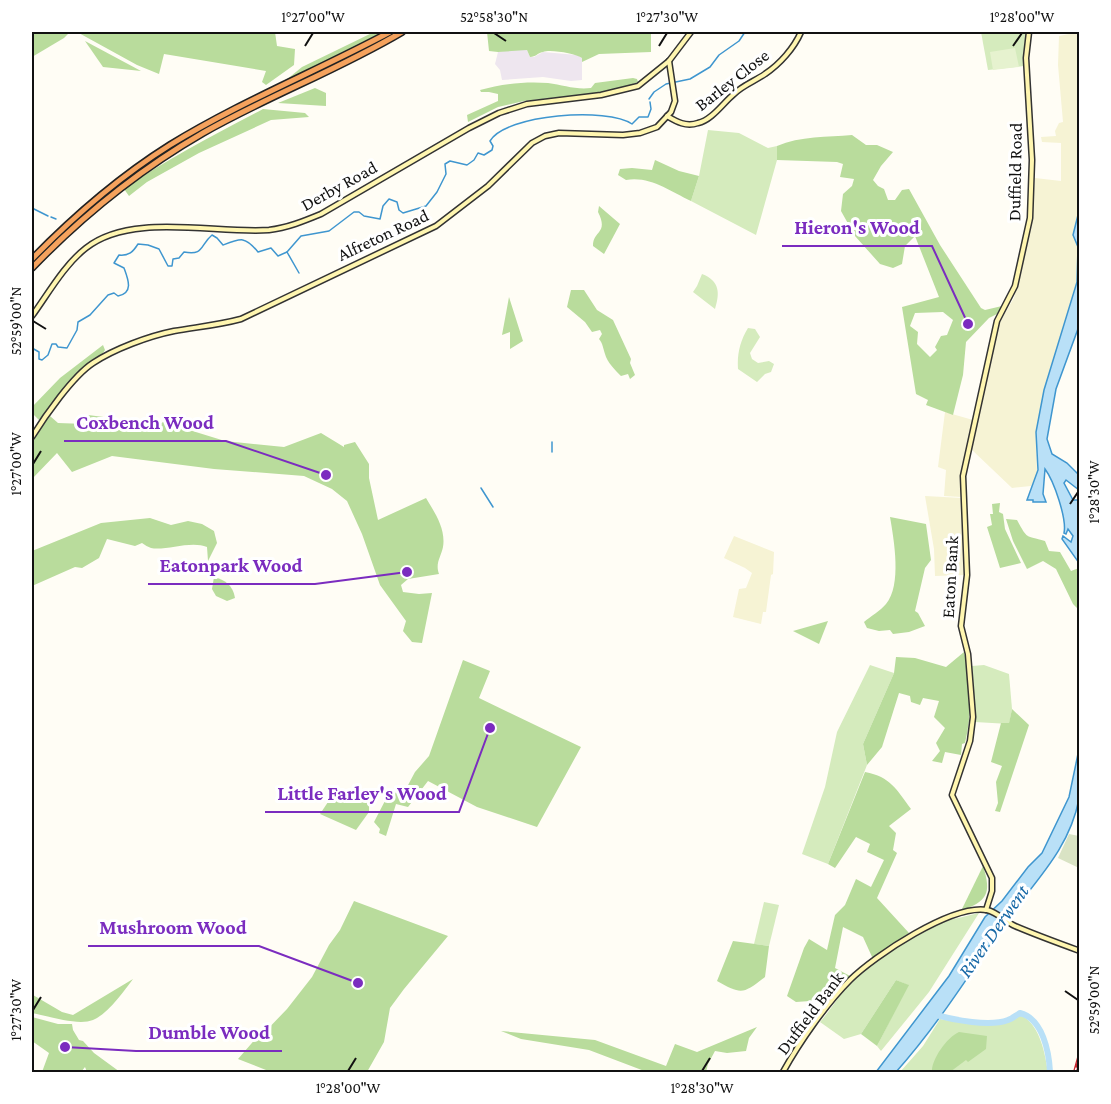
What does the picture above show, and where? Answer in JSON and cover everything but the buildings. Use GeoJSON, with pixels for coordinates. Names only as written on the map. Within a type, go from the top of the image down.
{"type":"FeatureCollection","features":[{"type":"Feature","properties":{"kind":"highway"},"geometry":{"type":"LineString","coordinates":[[32,268],[85,216],[142,171],[252,105],[390,32]]}},
{"type":"Feature","properties":{"kind":"highway"},"geometry":{"type":"LineString","coordinates":[[32,259],[81,211],[119,180],[171,144],[243,106],[261,104],[356,58],[402,32]]}},
{"type":"Feature","properties":{"kind":"street"},"geometry":{"type":"LineString","coordinates":[[668,116],[675,96],[669,61],[691,32]]}},
{"type":"Feature","properties":{"kind":"street","name":"Barley Close"},"geometry":{"type":"LineString","coordinates":[[668,116],[686,124],[705,121],[735,93],[776,65],[801,32]]}},
{"type":"Feature","properties":{"kind":"street","name":"Duffield Road"},"geometry":{"type":"LineString","coordinates":[[992,343],[999,316],[1015,286],[1031,210],[1032,146],[1026,58],[1029,32]]}},
{"type":"Feature","properties":{"kind":"street","name":"Derby Road"},"geometry":{"type":"LineString","coordinates":[[32,316],[73,260],[88,246],[102,238],[153,228],[268,230],[304,221],[321,214],[485,119],[527,104],[618,92],[638,86],[669,61]]}},
{"type":"Feature","properties":{"kind":"street","name":"Alfreton Road"},"geometry":{"type":"LineString","coordinates":[[32,437],[74,381],[92,364],[111,353],[166,333],[209,327],[242,319],[436,226],[480,192],[532,143],[545,136],[559,134],[608,136],[640,133],[657,127],[668,116]]}},
{"type":"Feature","properties":{"kind":"street","name":"Eaton Bank"},"geometry":{"type":"LineString","coordinates":[[988,910],[993,881],[952,795],[970,741],[973,717],[968,654],[961,626],[967,575],[963,480],[992,343]]}},
{"type":"Feature","properties":{"kind":"street"},"geometry":{"type":"LineString","coordinates":[[988,910],[1012,925],[1080,951]]}},
{"type":"Feature","properties":{"kind":"street","name":"Duffield Bank"},"geometry":{"type":"LineString","coordinates":[[783,1072],[799,1044],[842,988],[860,971],[916,933],[945,918],[988,910]]}},
{"type":"Feature","properties":{"kind":"shaded area"},"geometry":{"type":"Polygon","coordinates":[[[1079,32],[1080,211],[1073,235],[1078,247],[1077,282],[1044,390],[1036,432],[1037,475],[1031,486],[1012,488],[971,449],[1000,321],[1014,298],[1031,224],[1035,178],[1061,181],[1061,143],[1042,142],[1041,137],[1056,136],[1055,131],[1059,123],[1063,122],[1058,65],[1059,36],[1079,32]]]}},
{"type":"Feature","properties":{"kind":"shaded area"},"geometry":{"type":"Polygon","coordinates":[[[527,50],[530,57],[543,52],[577,55],[582,58],[582,80],[571,81],[543,77],[502,80],[500,70],[495,64],[498,52],[527,50]]]}},
{"type":"Feature","properties":{"kind":"shaded area"},"geometry":{"type":"Polygon","coordinates":[[[945,412],[973,420],[961,477],[961,497],[944,496],[946,470],[938,467],[945,412]]]}},
{"type":"Feature","properties":{"kind":"shaded area"},"geometry":{"type":"Polygon","coordinates":[[[925,496],[962,498],[965,575],[935,576],[934,549],[925,496]]]}},
{"type":"Feature","properties":{"kind":"shaded area"},"geometry":{"type":"Polygon","coordinates":[[[734,536],[774,552],[773,574],[766,612],[763,612],[761,624],[733,617],[739,589],[746,588],[752,573],[724,558],[734,536]]]}},
{"type":"Feature","properties":{"kind":"green space"},"geometry":{"type":"Polygon","coordinates":[[[32,32],[70,32],[32,57],[32,32]]]}},
{"type":"Feature","properties":{"kind":"green space"},"geometry":{"type":"Polygon","coordinates":[[[77,32],[275,32],[277,46],[295,49],[294,65],[266,85],[262,82],[266,71],[164,54],[159,74],[137,65],[77,32]]]}},
{"type":"Feature","properties":{"kind":"green space"},"geometry":{"type":"Polygon","coordinates":[[[374,32],[385,32],[346,54],[280,85],[302,67],[374,32]]]}},
{"type":"Feature","properties":{"kind":"green space"},"geometry":{"type":"Polygon","coordinates":[[[487,32],[654,32],[651,34],[651,52],[599,54],[582,62],[579,56],[557,52],[547,51],[530,57],[527,50],[489,51],[487,32]]]}},
{"type":"Feature","properties":{"kind":"green space"},"geometry":{"type":"Polygon","coordinates":[[[981,32],[1026,32],[1024,66],[988,70],[981,32]]]}},
{"type":"Feature","properties":{"kind":"green space"},"geometry":{"type":"Polygon","coordinates":[[[85,41],[141,71],[103,67],[85,41]]]}},
{"type":"Feature","properties":{"kind":"green space"},"geometry":{"type":"Polygon","coordinates":[[[1015,48],[1019,67],[993,70],[990,52],[1015,48]]]}},
{"type":"Feature","properties":{"kind":"green space"},"geometry":{"type":"Polygon","coordinates":[[[633,78],[638,82],[615,91],[524,101],[498,107],[468,122],[467,115],[498,101],[498,94],[480,90],[531,82],[591,88],[595,83],[633,78]]]}},
{"type":"Feature","properties":{"kind":"green space"},"geometry":{"type":"Polygon","coordinates":[[[315,88],[326,93],[326,106],[278,103],[315,88]]]}},
{"type":"Feature","properties":{"kind":"green space"},"geometry":{"type":"Polygon","coordinates":[[[263,109],[305,113],[309,117],[271,120],[199,153],[147,182],[129,196],[124,189],[175,157],[263,109]]]}},
{"type":"Feature","properties":{"kind":"green space"},"geometry":{"type":"Polygon","coordinates":[[[708,130],[739,133],[768,148],[777,146],[777,160],[756,235],[691,201],[699,176],[708,130]]]}},
{"type":"Feature","properties":{"kind":"green space"},"geometry":{"type":"Polygon","coordinates":[[[852,135],[866,145],[877,145],[893,152],[873,180],[884,189],[888,200],[895,200],[902,190],[909,189],[940,245],[981,308],[985,310],[1002,306],[999,313],[989,318],[966,342],[963,375],[953,415],[926,405],[928,400],[916,394],[902,307],[939,297],[915,236],[905,246],[902,264],[893,268],[880,264],[855,236],[841,211],[843,194],[852,186],[854,179],[840,177],[843,164],[777,160],[777,146],[786,143],[852,135]],[[943,312],[915,313],[910,326],[918,332],[917,344],[930,357],[937,350],[935,347],[941,336],[947,335],[953,320],[943,312]]]}},
{"type":"Feature","properties":{"kind":"green space"},"geometry":{"type":"Polygon","coordinates":[[[655,160],[679,171],[699,176],[691,201],[652,182],[626,180],[618,175],[620,169],[652,170],[655,160]]]}},
{"type":"Feature","properties":{"kind":"green space"},"geometry":{"type":"Polygon","coordinates":[[[599,206],[620,224],[604,254],[593,246],[602,224],[598,212],[599,206]]]}},
{"type":"Feature","properties":{"kind":"green space"},"geometry":{"type":"Polygon","coordinates":[[[702,274],[712,280],[717,288],[718,298],[715,309],[693,292],[702,274]]]}},
{"type":"Feature","properties":{"kind":"green space"},"geometry":{"type":"Polygon","coordinates":[[[571,290],[584,290],[597,310],[613,320],[631,359],[630,363],[635,375],[630,379],[628,374],[621,376],[608,360],[599,339],[602,334],[600,330],[592,332],[585,322],[567,307],[571,290]]]}},
{"type":"Feature","properties":{"kind":"green space"},"geometry":{"type":"Polygon","coordinates":[[[509,297],[523,341],[510,349],[510,332],[502,335],[509,297]]]}},
{"type":"Feature","properties":{"kind":"green space"},"geometry":{"type":"Polygon","coordinates":[[[748,328],[755,329],[760,337],[750,353],[752,359],[758,363],[769,361],[774,364],[771,372],[765,374],[757,382],[738,369],[740,348],[748,328]]]}},
{"type":"Feature","properties":{"kind":"green space"},"geometry":{"type":"Polygon","coordinates":[[[103,345],[105,350],[103,353],[74,377],[39,420],[32,413],[32,407],[60,378],[103,345]]]}},
{"type":"Feature","properties":{"kind":"green space"},"geometry":{"type":"Polygon","coordinates":[[[88,415],[127,420],[138,426],[155,428],[171,416],[173,425],[225,441],[284,447],[321,433],[344,447],[344,445],[355,442],[369,464],[369,478],[378,520],[426,498],[443,534],[443,547],[438,563],[439,574],[408,579],[401,585],[403,592],[432,593],[422,643],[412,642],[403,631],[406,621],[380,585],[362,534],[347,501],[332,489],[304,476],[214,469],[112,456],[72,472],[57,453],[32,479],[32,441],[50,416],[58,423],[86,424],[88,415]]]}},
{"type":"Feature","properties":{"kind":"green space"},"geometry":{"type":"Polygon","coordinates":[[[1000,503],[999,512],[1003,514],[1005,529],[1021,563],[1000,568],[987,527],[992,525],[990,514],[993,514],[992,504],[1000,503]]]}},
{"type":"Feature","properties":{"kind":"green space"},"geometry":{"type":"Polygon","coordinates":[[[890,517],[926,524],[931,560],[925,568],[915,611],[925,626],[909,632],[893,634],[890,630],[879,631],[867,628],[864,622],[886,604],[894,586],[895,562],[890,517]]]}},
{"type":"Feature","properties":{"kind":"green space"},"geometry":{"type":"Polygon","coordinates":[[[150,518],[171,525],[188,521],[202,524],[214,531],[217,543],[208,561],[207,547],[201,545],[157,549],[142,543],[135,546],[107,539],[99,558],[82,568],[75,567],[32,586],[32,551],[101,523],[150,518]]]}},
{"type":"Feature","properties":{"kind":"green space"},"geometry":{"type":"Polygon","coordinates":[[[1006,519],[1017,520],[1028,536],[1045,541],[1049,551],[1060,552],[1071,571],[1079,568],[1079,610],[1073,604],[1056,569],[1043,561],[1027,569],[1013,541],[1006,519]]]}},
{"type":"Feature","properties":{"kind":"green space"},"geometry":{"type":"Polygon","coordinates":[[[214,577],[228,584],[235,598],[227,601],[216,596],[212,589],[214,577]]]}},
{"type":"Feature","properties":{"kind":"green space"},"geometry":{"type":"Polygon","coordinates":[[[828,621],[819,644],[793,631],[828,621]]]}},
{"type":"Feature","properties":{"kind":"green space"},"geometry":{"type":"Polygon","coordinates":[[[964,652],[969,674],[970,709],[961,755],[945,752],[942,763],[932,761],[940,751],[936,743],[945,728],[934,717],[939,701],[923,698],[920,705],[911,702],[910,696],[899,693],[882,747],[867,765],[863,744],[894,673],[896,657],[915,658],[946,667],[964,652]]]}},
{"type":"Feature","properties":{"kind":"green space"},"geometry":{"type":"Polygon","coordinates":[[[463,660],[490,671],[479,698],[581,747],[537,827],[477,807],[428,781],[408,807],[396,804],[386,836],[379,833],[380,829],[374,822],[387,797],[407,787],[415,772],[429,756],[463,660]]]}},
{"type":"Feature","properties":{"kind":"green space"},"geometry":{"type":"Polygon","coordinates":[[[870,665],[894,673],[863,744],[867,765],[828,864],[802,854],[825,787],[837,732],[870,665]]]}},
{"type":"Feature","properties":{"kind":"green space"},"geometry":{"type":"Polygon","coordinates":[[[984,665],[1009,674],[1012,709],[1009,724],[975,722],[972,666],[984,665]]]}},
{"type":"Feature","properties":{"kind":"green space"},"geometry":{"type":"Polygon","coordinates":[[[1012,709],[1029,725],[1000,812],[995,811],[998,803],[996,782],[1002,766],[991,762],[1001,723],[1009,723],[1012,709]]]}},
{"type":"Feature","properties":{"kind":"green space"},"geometry":{"type":"Polygon","coordinates":[[[865,772],[887,781],[911,809],[889,826],[896,833],[893,850],[897,853],[877,898],[909,933],[873,959],[863,937],[843,927],[835,968],[850,976],[835,993],[810,1001],[796,1002],[787,996],[809,939],[827,950],[835,915],[845,905],[856,879],[871,887],[884,860],[867,852],[870,844],[856,837],[835,868],[828,864],[865,772]]]}},
{"type":"Feature","properties":{"kind":"green space"},"geometry":{"type":"Polygon","coordinates":[[[358,794],[369,803],[369,812],[356,830],[320,814],[328,802],[358,794]]]}},
{"type":"Feature","properties":{"kind":"green space"},"geometry":{"type":"Polygon","coordinates":[[[1069,834],[1079,836],[1079,868],[1058,858],[1069,834]]]}},
{"type":"Feature","properties":{"kind":"green space"},"geometry":{"type":"Polygon","coordinates":[[[983,866],[987,883],[985,895],[977,904],[961,911],[983,866]]]}},
{"type":"Feature","properties":{"kind":"green space"},"geometry":{"type":"Polygon","coordinates":[[[354,901],[448,936],[390,1008],[384,1042],[367,1072],[271,1072],[238,1059],[257,1037],[261,1036],[287,1009],[312,977],[354,901]]]}},
{"type":"Feature","properties":{"kind":"green space"},"geometry":{"type":"Polygon","coordinates":[[[764,902],[779,905],[769,946],[754,944],[764,902]]]}},
{"type":"Feature","properties":{"kind":"green space"},"geometry":{"type":"Polygon","coordinates":[[[979,913],[929,992],[881,1051],[877,1046],[908,985],[896,980],[861,1034],[844,1039],[820,1022],[854,980],[891,951],[944,922],[979,913]]]}},
{"type":"Feature","properties":{"kind":"green space"},"geometry":{"type":"Polygon","coordinates":[[[733,941],[769,946],[765,977],[742,991],[732,989],[717,981],[733,941]]]}},
{"type":"Feature","properties":{"kind":"green space"},"geometry":{"type":"Polygon","coordinates":[[[133,979],[110,1008],[93,1020],[79,1022],[32,1013],[33,995],[62,1012],[73,1015],[133,979]]]}},
{"type":"Feature","properties":{"kind":"green space"},"geometry":{"type":"Polygon","coordinates":[[[896,980],[909,985],[877,1046],[861,1034],[896,980]]]}},
{"type":"Feature","properties":{"kind":"green space"},"geometry":{"type":"Polygon","coordinates":[[[1021,1015],[1033,1025],[1037,1032],[1048,1072],[900,1072],[923,1046],[940,1019],[993,1025],[1013,1020],[1021,1015]]]}},
{"type":"Feature","properties":{"kind":"green space"},"geometry":{"type":"Polygon","coordinates":[[[32,1017],[58,1024],[72,1024],[79,1040],[120,1072],[87,1072],[85,1067],[81,1072],[42,1072],[49,1053],[32,1041],[32,1017]]]}},
{"type":"Feature","properties":{"kind":"green space"},"geometry":{"type":"Polygon","coordinates":[[[757,1027],[749,1038],[746,1051],[727,1053],[715,1051],[706,1072],[647,1072],[589,1050],[521,1039],[501,1031],[595,1040],[666,1066],[675,1044],[697,1052],[757,1027]]]}},
{"type":"Feature","properties":{"kind":"green space"},"geometry":{"type":"Polygon","coordinates":[[[959,1032],[987,1036],[986,1049],[950,1072],[932,1072],[934,1061],[941,1049],[959,1032]]]}},
{"type":"Feature","properties":{"kind":"water"},"geometry":{"type":"Polygon","coordinates":[[[1079,211],[1079,326],[1056,389],[1047,439],[1052,454],[1067,463],[1079,475],[1079,490],[1066,480],[1064,483],[1073,500],[1079,498],[1079,563],[1062,539],[1063,536],[1071,542],[1073,536],[1068,529],[1066,534],[1064,533],[1064,519],[1059,500],[1045,469],[1043,494],[1046,502],[1027,500],[1038,470],[1036,432],[1044,390],[1077,282],[1078,247],[1073,235],[1079,211]]]}},
{"type":"Feature","properties":{"kind":"water","name":"River Derwent"},"geometry":{"type":"Polygon","coordinates":[[[1079,749],[1079,799],[1074,818],[1059,851],[911,1055],[896,1072],[876,1072],[949,976],[985,917],[1002,901],[1042,853],[1069,797],[1079,749]]]}},
{"type":"Feature","properties":{"kind":"waterway"},"geometry":{"type":"LineString","coordinates":[[649,99],[654,92],[666,84],[690,79],[710,67],[719,55],[739,41],[745,32]]}},
{"type":"Feature","properties":{"kind":"waterway"},"geometry":{"type":"LineString","coordinates":[[32,348],[39,352],[39,359],[42,360],[48,355],[52,344],[67,348],[77,330],[78,322],[90,315],[108,295],[114,293],[118,296],[126,292],[128,285],[124,268],[114,263],[119,255],[130,253],[138,244],[159,249],[168,266],[172,266],[173,259],[179,258],[184,252],[190,253],[201,249],[212,235],[223,245],[242,240],[250,243],[258,252],[271,248],[278,256],[287,252],[301,236],[329,231],[354,212],[380,219],[383,206],[389,199],[397,202],[399,210],[403,213],[426,206],[437,192],[446,174],[445,164],[450,161],[467,165],[478,153],[484,155],[492,150],[493,146],[490,141],[500,132],[516,125],[536,119],[581,115],[620,119],[632,124],[639,117],[648,117],[651,109],[650,102]]}},
{"type":"Feature","properties":{"kind":"waterway"},"geometry":{"type":"LineString","coordinates":[[32,208],[48,216]]}},
{"type":"Feature","properties":{"kind":"waterway"},"geometry":{"type":"LineString","coordinates":[[51,217],[56,219]]}},
{"type":"Feature","properties":{"kind":"waterway"},"geometry":{"type":"LineString","coordinates":[[287,252],[299,273]]}},
{"type":"Feature","properties":{"kind":"waterway"},"geometry":{"type":"LineString","coordinates":[[552,442],[552,452]]}},
{"type":"Feature","properties":{"kind":"waterway"},"geometry":{"type":"LineString","coordinates":[[481,488],[493,507]]}},
{"type":"Feature","properties":{"kind":"waterway"},"geometry":{"type":"LineString","coordinates":[[936,1015],[982,1023],[1000,1022],[1020,1013],[1028,1016],[1043,1037],[1050,1072]]}},
{"type":"Feature","properties":{"kind":"railway"},"geometry":{"type":"LineString","coordinates":[[1075,1072],[1080,1054]]}},
{"type":"Feature","properties":{"kind":"place","name":"Hieron's Wood"},"geometry":{"type":"Point","coordinates":[968,324]}},
{"type":"Feature","properties":{"kind":"place","name":"Coxbench Wood"},"geometry":{"type":"Point","coordinates":[326,475]}},
{"type":"Feature","properties":{"kind":"place","name":"Eatonpark Wood"},"geometry":{"type":"Point","coordinates":[407,572]}},
{"type":"Feature","properties":{"kind":"place","name":"Little Farley's Wood"},"geometry":{"type":"Point","coordinates":[490,728]}},
{"type":"Feature","properties":{"kind":"place","name":"Mushroom Wood"},"geometry":{"type":"Point","coordinates":[358,983]}},
{"type":"Feature","properties":{"kind":"place","name":"Dumble Wood"},"geometry":{"type":"Point","coordinates":[65,1047]}}]}
